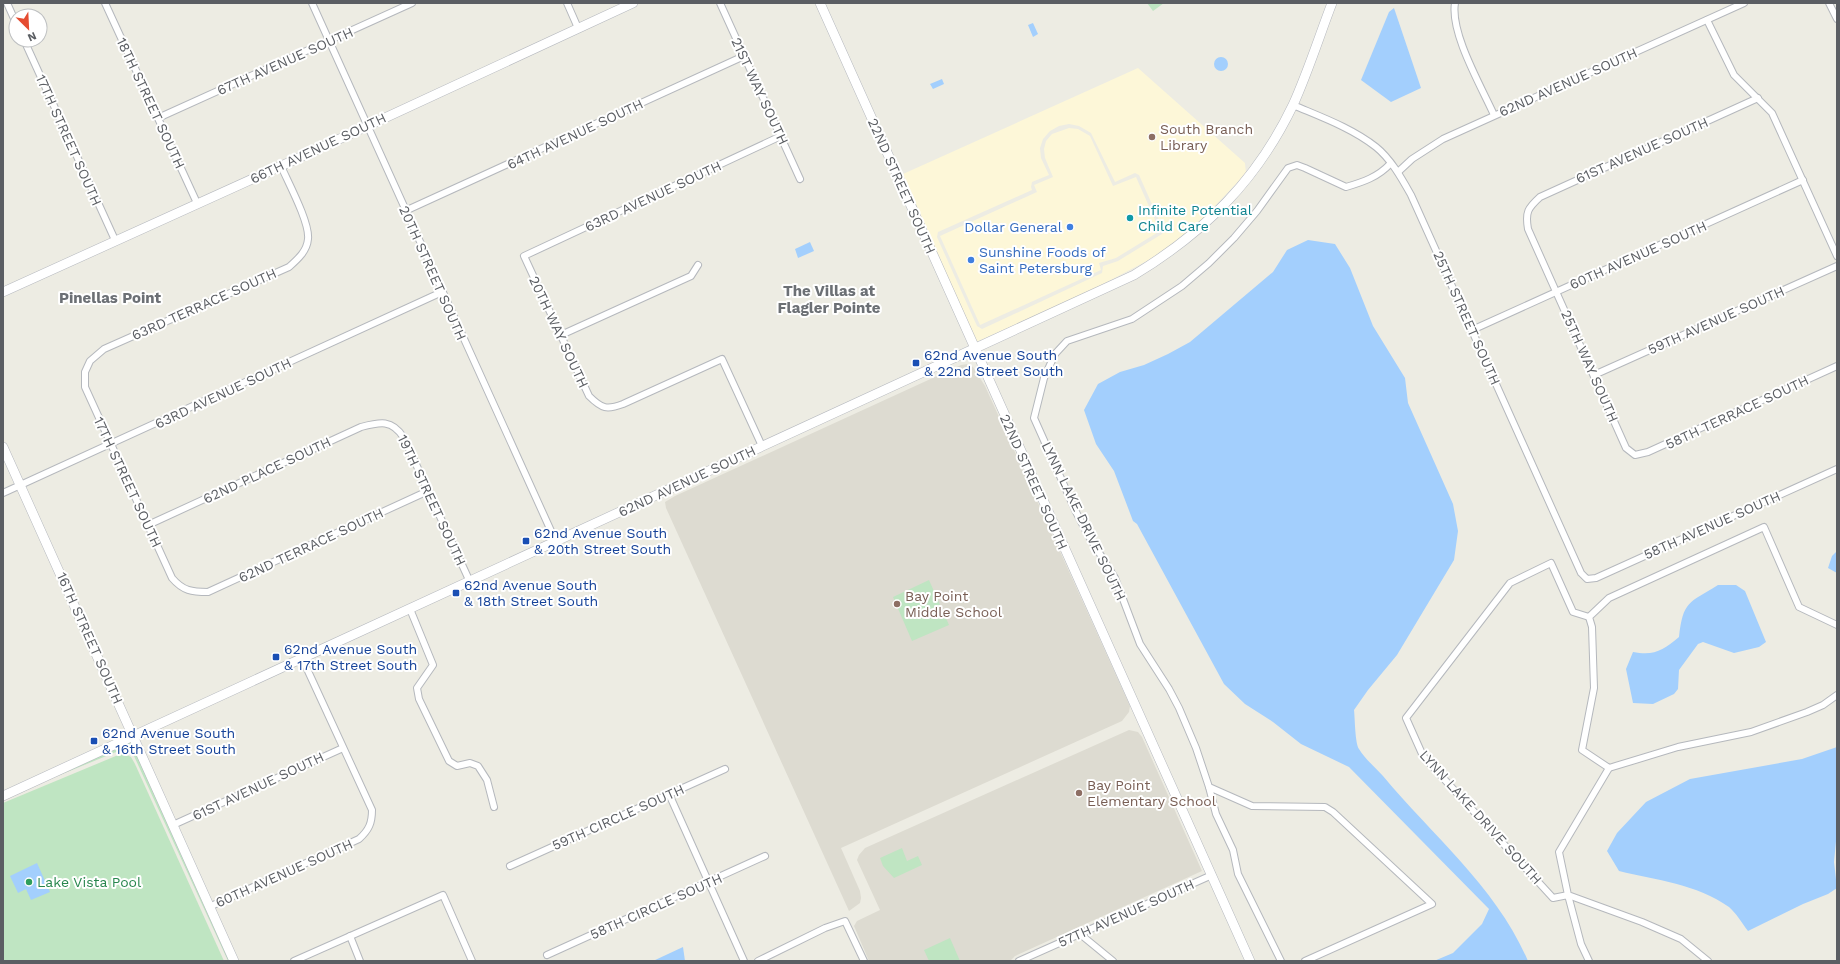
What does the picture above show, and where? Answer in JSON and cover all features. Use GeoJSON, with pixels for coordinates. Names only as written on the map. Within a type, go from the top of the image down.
{"type":"FeatureCollection","features":[{"type":"Feature","properties":{"kind":"street","name":"18TH STREET SOUTH"},"geometry":{"type":"LineString","coordinates":[[105,3],[197,203]]}},
{"type":"Feature","properties":{"kind":"street","name":"20TH STREET SOUTH"},"geometry":{"type":"LineString","coordinates":[[312,3],[556,542]]}},
{"type":"Feature","properties":{"kind":"street","name":"67TH AVENUE SOUTH"},"geometry":{"type":"LineString","coordinates":[[158,118],[412,3]]}},
{"type":"Feature","properties":{"kind":"street"},"geometry":{"type":"LineString","coordinates":[[567,3],[578,28]]}},
{"type":"Feature","properties":{"kind":"street","name":"66TH AVENUE SOUTH"},"geometry":{"type":"LineString","coordinates":[[3,292],[114,240],[281,166],[633,3]]}},
{"type":"Feature","properties":{"kind":"street","name":"21ST WAY SOUTH"},"geometry":{"type":"LineString","coordinates":[[720,3],[800,179]]}},
{"type":"Feature","properties":{"kind":"street","name":"22ND STREET SOUTH"},"geometry":{"type":"LineString","coordinates":[[820,3],[1250,961]]}},
{"type":"Feature","properties":{"kind":"street","name":"62ND AVENUE SOUTH"},"geometry":{"type":"LineString","coordinates":[[3,796],[1134,275],[1188,239],[1212,218],[1250,174],[1270,146],[1293,104],[1332,3]]}},
{"type":"Feature","properties":{"kind":"street"},"geometry":{"type":"LineString","coordinates":[[1456,3],[1454,11],[1457,32],[1494,115]]}},
{"type":"Feature","properties":{"kind":"street","name":"62ND AVENUE SOUTH"},"geometry":{"type":"LineString","coordinates":[[1398,172],[1412,159],[1432,145],[1494,115],[1744,3]]}},
{"type":"Feature","properties":{"kind":"street"},"geometry":{"type":"LineString","coordinates":[[1829,3],[1837,19]]}},
{"type":"Feature","properties":{"kind":"street"},"geometry":{"type":"LineString","coordinates":[[1707,20],[1734,75],[1743,86],[1758,98],[1772,113],[1804,180],[1837,256]]}},
{"type":"Feature","properties":{"kind":"street","name":"17TH STREET SOUTH"},"geometry":{"type":"LineString","coordinates":[[28,48],[114,240]]}},
{"type":"Feature","properties":{"kind":"street","name":"64TH AVENUE SOUTH"},"geometry":{"type":"LineString","coordinates":[[406,211],[744,56]]}},
{"type":"Feature","properties":{"kind":"street","name":"61ST AVENUE SOUTH"},"geometry":{"type":"LineString","coordinates":[[1529,207],[1540,197],[1758,98]]}},
{"type":"Feature","properties":{"kind":"street","name":"25TH STREET SOUTH"},"geometry":{"type":"LineString","coordinates":[[1293,104],[1356,134],[1377,148],[1398,172],[1411,195],[1581,573],[1587,579]]}},
{"type":"Feature","properties":{"kind":"street","name":"63RD AVENUE SOUTH"},"geometry":{"type":"LineString","coordinates":[[524,256],[781,136]]}},
{"type":"Feature","properties":{"kind":"street","name":"LYNN LAKE DRIVE SOUTH"},"geometry":{"type":"LineString","coordinates":[[1209,787],[1196,748],[1179,708],[1169,689],[1140,644],[1115,578],[1088,535],[1076,512],[1034,418],[1044,378],[1055,354],[1067,341],[1132,319],[1182,286],[1209,264],[1257,211],[1288,168],[1297,166],[1305,168],[1346,188],[1364,182],[1383,172],[1390,164]]}},
{"type":"Feature","properties":{"kind":"street","name":"63RD TERRACE SOUTH"},"geometry":{"type":"LineString","coordinates":[[90,361],[104,349],[289,267],[298,259],[304,251],[308,239],[306,225],[281,166]]}},
{"type":"Feature","properties":{"kind":"street","name":"60TH AVENUE SOUTH"},"geometry":{"type":"LineString","coordinates":[[1472,330],[1804,180]]}},
{"type":"Feature","properties":{"kind":"street","name":"25TH WAY SOUTH"},"geometry":{"type":"LineString","coordinates":[[1529,207],[1526,218],[1528,229],[1626,448],[1636,455]]}},
{"type":"Feature","properties":{"kind":"street","name":"20TH WAY SOUTH"},"geometry":{"type":"LineString","coordinates":[[524,256],[589,396],[598,406],[610,409],[624,404],[722,359],[762,446]]}},
{"type":"Feature","properties":{"kind":"street"},"geometry":{"type":"LineString","coordinates":[[561,335],[691,276],[698,265]]}},
{"type":"Feature","properties":{"kind":"street","name":"59TH AVENUE SOUTH"},"geometry":{"type":"LineString","coordinates":[[1594,375],[1837,266]]}},
{"type":"Feature","properties":{"kind":"street","name":"63RD AVENUE SOUTH"},"geometry":{"type":"LineString","coordinates":[[3,493],[442,292]]}},
{"type":"Feature","properties":{"kind":"street","name":"17TH STREET SOUTH"},"geometry":{"type":"LineString","coordinates":[[90,361],[85,372],[85,388],[172,578],[180,587],[192,592]]}},
{"type":"Feature","properties":{"kind":"street","name":"58TH TERRACE SOUTH"},"geometry":{"type":"LineString","coordinates":[[1636,455],[1648,452],[1837,366]]}},
{"type":"Feature","properties":{"kind":"street","name":"62ND PLACE SOUTH"},"geometry":{"type":"LineString","coordinates":[[148,525],[361,427],[377,422],[389,424]]}},
{"type":"Feature","properties":{"kind":"street","name":"19TH STREET SOUTH"},"geometry":{"type":"LineString","coordinates":[[389,424],[398,429],[404,438],[470,582]]}},
{"type":"Feature","properties":{"kind":"street","name":"16TH STREET SOUTH"},"geometry":{"type":"LineString","coordinates":[[3,447],[234,961]]}},
{"type":"Feature","properties":{"kind":"street","name":"58TH AVENUE SOUTH"},"geometry":{"type":"LineString","coordinates":[[1587,579],[1596,578],[1837,469]]}},
{"type":"Feature","properties":{"kind":"street","name":"62ND TERRACE SOUTH"},"geometry":{"type":"LineString","coordinates":[[192,592],[208,592],[428,491]]}},
{"type":"Feature","properties":{"kind":"street"},"geometry":{"type":"LineString","coordinates":[[1837,625],[1799,607],[1764,527],[1609,598],[1589,617],[1592,627],[1594,688],[1582,750],[1608,768],[1678,747],[1751,732],[1807,712],[1823,705],[1837,695]]}},
{"type":"Feature","properties":{"kind":"street","name":"LYNN LAKE DRIVE SOUTH"},"geometry":{"type":"LineString","coordinates":[[1568,895],[1553,898],[1423,756],[1406,718],[1510,583],[1551,563],[1573,612],[1589,617]]}},
{"type":"Feature","properties":{"kind":"street"},"geometry":{"type":"LineString","coordinates":[[410,609],[433,665],[417,688],[419,699],[448,761],[457,766],[470,764],[478,766],[487,780],[494,807]]}},
{"type":"Feature","properties":{"kind":"street"},"geometry":{"type":"LineString","coordinates":[[302,658],[344,748]]}},
{"type":"Feature","properties":{"kind":"street","name":"61ST AVENUE SOUTH"},"geometry":{"type":"LineString","coordinates":[[173,825],[344,748]]}},
{"type":"Feature","properties":{"kind":"street","name":"60TH AVENUE SOUTH"},"geometry":{"type":"LineString","coordinates":[[209,906],[359,839],[368,830],[372,820],[372,810],[344,748]]}},
{"type":"Feature","properties":{"kind":"street","name":"59TH CIRCLE SOUTH"},"geometry":{"type":"LineString","coordinates":[[510,866],[725,768]]}},
{"type":"Feature","properties":{"kind":"street","name":"LYNN LAKE DRIVE SOUTH"},"geometry":{"type":"LineString","coordinates":[[1589,961],[1581,944],[1568,895],[1559,852],[1608,768]]}},
{"type":"Feature","properties":{"kind":"street"},"geometry":{"type":"LineString","coordinates":[[1209,787],[1216,814],[1233,850],[1238,874],[1281,961]]}},
{"type":"Feature","properties":{"kind":"street"},"geometry":{"type":"LineString","coordinates":[[1209,787],[1252,806],[1325,807],[1333,812],[1432,904],[1305,961]]}},
{"type":"Feature","properties":{"kind":"street"},"geometry":{"type":"LineString","coordinates":[[669,794],[744,961]]}},
{"type":"Feature","properties":{"kind":"street","name":"58TH CIRCLE SOUTH"},"geometry":{"type":"LineString","coordinates":[[547,955],[765,856]]}},
{"type":"Feature","properties":{"kind":"street","name":"57TH AVENUE SOUTH"},"geometry":{"type":"LineString","coordinates":[[1019,961],[1212,875]]}},
{"type":"Feature","properties":{"kind":"street"},"geometry":{"type":"LineString","coordinates":[[294,961],[443,895],[472,961]]}},
{"type":"Feature","properties":{"kind":"street"},"geometry":{"type":"LineString","coordinates":[[1568,895],[1642,922],[1681,939],[1708,961]]}},
{"type":"Feature","properties":{"kind":"street"},"geometry":{"type":"LineString","coordinates":[[758,961],[825,928],[845,921],[864,961]]}},
{"type":"Feature","properties":{"kind":"street"},"geometry":{"type":"LineString","coordinates":[[1080,934],[1113,961]]}},
{"type":"Feature","properties":{"kind":"street"},"geometry":{"type":"LineString","coordinates":[[350,936],[360,961]]}},
{"type":"Feature","properties":{"kind":"shaded area"},"geometry":{"type":"Polygon","coordinates":[[[1138,68],[1245,163],[1246,173],[1197,225],[1160,254],[1086,293],[976,342],[903,174],[1138,68]],[[1069,124],[1059,126],[1050,131],[1043,139],[1040,148],[1041,158],[1049,175],[1032,182],[1032,190],[938,232],[937,237],[977,326],[982,329],[1102,273],[1103,266],[1118,261],[1162,234],[1163,229],[1139,175],[1135,173],[1115,182],[1091,133],[1079,126],[1069,124]]]}},
{"type":"Feature","properties":{"kind":"shaded area"},"geometry":{"type":"Polygon","coordinates":[[[1069,128],[1078,129],[1090,136],[1113,186],[1136,177],[1160,231],[1116,258],[1099,263],[1101,270],[980,325],[940,236],[1037,192],[1034,185],[1053,177],[1045,158],[1044,149],[1046,141],[1052,134],[1069,128]]]}},
{"type":"Feature","properties":{"kind":"shaded area","name":"Bay Point Middle School"},"geometry":{"type":"Polygon","coordinates":[[[968,364],[973,367],[985,386],[1130,706],[1129,712],[1122,721],[841,848],[860,891],[861,898],[860,903],[849,911],[666,508],[665,502],[675,496],[961,365],[968,364]]]}},
{"type":"Feature","properties":{"kind":"shaded area","name":"Bay Point Elementary School"},"geometry":{"type":"Polygon","coordinates":[[[1129,730],[1138,732],[1142,737],[1202,871],[1015,956],[1010,961],[869,961],[854,926],[857,921],[880,910],[857,860],[865,848],[1129,730]]]}},
{"type":"Feature","properties":{"kind":"green space"},"geometry":{"type":"Polygon","coordinates":[[[1147,3],[1164,3],[1153,11],[1147,3]]]}},
{"type":"Feature","properties":{"kind":"green space"},"geometry":{"type":"Polygon","coordinates":[[[929,580],[949,625],[912,641],[893,597],[929,580]]]}},
{"type":"Feature","properties":{"kind":"green space"},"geometry":{"type":"Polygon","coordinates":[[[132,741],[230,961],[228,961],[134,756],[121,750],[55,777],[132,741]]]}},
{"type":"Feature","properties":{"kind":"green space"},"geometry":{"type":"Polygon","coordinates":[[[123,753],[131,757],[135,764],[224,961],[3,961],[3,803],[123,753]]]}},
{"type":"Feature","properties":{"kind":"green space"},"geometry":{"type":"Polygon","coordinates":[[[902,848],[907,861],[918,856],[922,865],[894,878],[883,866],[880,858],[902,848]]]}},
{"type":"Feature","properties":{"kind":"green space"},"geometry":{"type":"Polygon","coordinates":[[[950,938],[960,961],[929,961],[924,950],[950,938]]]}},
{"type":"Feature","properties":{"kind":"water"},"geometry":{"type":"Polygon","coordinates":[[[1394,8],[1421,88],[1391,102],[1361,80],[1389,12],[1394,8]]]}},
{"type":"Feature","properties":{"kind":"water"},"geometry":{"type":"Polygon","coordinates":[[[1033,23],[1038,34],[1033,37],[1028,25],[1033,23]]]}},
{"type":"Feature","properties":{"kind":"water"},"geometry":{"type":"Polygon","coordinates":[[[1218,57],[1224,57],[1228,61],[1228,67],[1224,71],[1218,71],[1214,67],[1214,61],[1218,57]]]}},
{"type":"Feature","properties":{"kind":"water"},"geometry":{"type":"Polygon","coordinates":[[[942,79],[944,84],[933,89],[930,84],[942,79]]]}},
{"type":"Feature","properties":{"kind":"water"},"geometry":{"type":"Polygon","coordinates":[[[1308,240],[1335,244],[1350,268],[1373,326],[1405,378],[1408,403],[1453,504],[1458,531],[1454,560],[1397,655],[1368,690],[1354,710],[1358,746],[1361,753],[1367,760],[1482,886],[1515,935],[1528,961],[1434,961],[1453,953],[1482,924],[1489,909],[1349,767],[1301,744],[1273,722],[1245,704],[1224,684],[1137,524],[1133,521],[1114,471],[1096,444],[1084,410],[1098,384],[1120,372],[1144,365],[1190,342],[1273,272],[1287,250],[1308,240]]]}},
{"type":"Feature","properties":{"kind":"water"},"geometry":{"type":"Polygon","coordinates":[[[810,242],[814,251],[798,258],[795,249],[810,242]]]}},
{"type":"Feature","properties":{"kind":"water"},"geometry":{"type":"Polygon","coordinates":[[[1837,551],[1837,573],[1828,568],[1832,556],[1837,551]]]}},
{"type":"Feature","properties":{"kind":"water"},"geometry":{"type":"Polygon","coordinates":[[[1718,585],[1736,585],[1745,591],[1766,642],[1759,647],[1734,653],[1703,642],[1698,644],[1679,670],[1678,689],[1674,694],[1653,704],[1633,703],[1626,669],[1633,652],[1647,653],[1658,651],[1673,642],[1679,637],[1685,609],[1694,600],[1718,585]]]}},
{"type":"Feature","properties":{"kind":"water"},"geometry":{"type":"Polygon","coordinates":[[[1837,747],[1837,831],[1834,862],[1837,888],[1828,894],[1803,904],[1748,931],[1732,909],[1717,899],[1676,884],[1619,871],[1607,851],[1617,833],[1646,802],[1690,779],[1802,759],[1837,747]]]}},
{"type":"Feature","properties":{"kind":"water","name":"Lake Vista Pool"},"geometry":{"type":"Polygon","coordinates":[[[37,863],[50,892],[31,900],[26,889],[18,893],[10,876],[37,863]]]}},
{"type":"Feature","properties":{"kind":"water"},"geometry":{"type":"Polygon","coordinates":[[[683,947],[685,961],[653,961],[683,947]]]}},
{"type":"Feature","properties":{"kind":"place","name":"South Branch Library"},"geometry":{"type":"Point","coordinates":[1152,137]}},
{"type":"Feature","properties":{"kind":"place","name":"Infinite Potential Child Care"},"geometry":{"type":"Point","coordinates":[1130,218]}},
{"type":"Feature","properties":{"kind":"place","name":"Dollar General"},"geometry":{"type":"Point","coordinates":[1070,227]}},
{"type":"Feature","properties":{"kind":"place","name":"Sunshine Foods of Saint Petersburg"},"geometry":{"type":"Point","coordinates":[971,260]}},
{"type":"Feature","properties":{"kind":"place","name":"62nd Avenue South & 22nd Street South"},"geometry":{"type":"Point","coordinates":[916,363]}},
{"type":"Feature","properties":{"kind":"place","name":"62nd Avenue South & 20th Street South"},"geometry":{"type":"Point","coordinates":[526,541]}},
{"type":"Feature","properties":{"kind":"place","name":"62nd Avenue South & 18th Street South"},"geometry":{"type":"Point","coordinates":[456,593]}},
{"type":"Feature","properties":{"kind":"place","name":"Bay Point Middle School"},"geometry":{"type":"Point","coordinates":[897,604]}},
{"type":"Feature","properties":{"kind":"place","name":"62nd Avenue South & 17th Street South"},"geometry":{"type":"Point","coordinates":[276,657]}},
{"type":"Feature","properties":{"kind":"place","name":"62nd Avenue South & 16th Street South"},"geometry":{"type":"Point","coordinates":[94,741]}},
{"type":"Feature","properties":{"kind":"place","name":"Bay Point Elementary School"},"geometry":{"type":"Point","coordinates":[1079,793]}},
{"type":"Feature","properties":{"kind":"place","name":"Lake Vista Pool"},"geometry":{"type":"Point","coordinates":[29,882]}},
{"type":"Feature","properties":{"kind":"district","name":"Pinellas Point"},"geometry":{"type":"Point","coordinates":[110,298]}},
{"type":"Feature","properties":{"kind":"district","name":"The Villas at Flagler Pointe"},"geometry":{"type":"Point","coordinates":[829,300]}}]}
